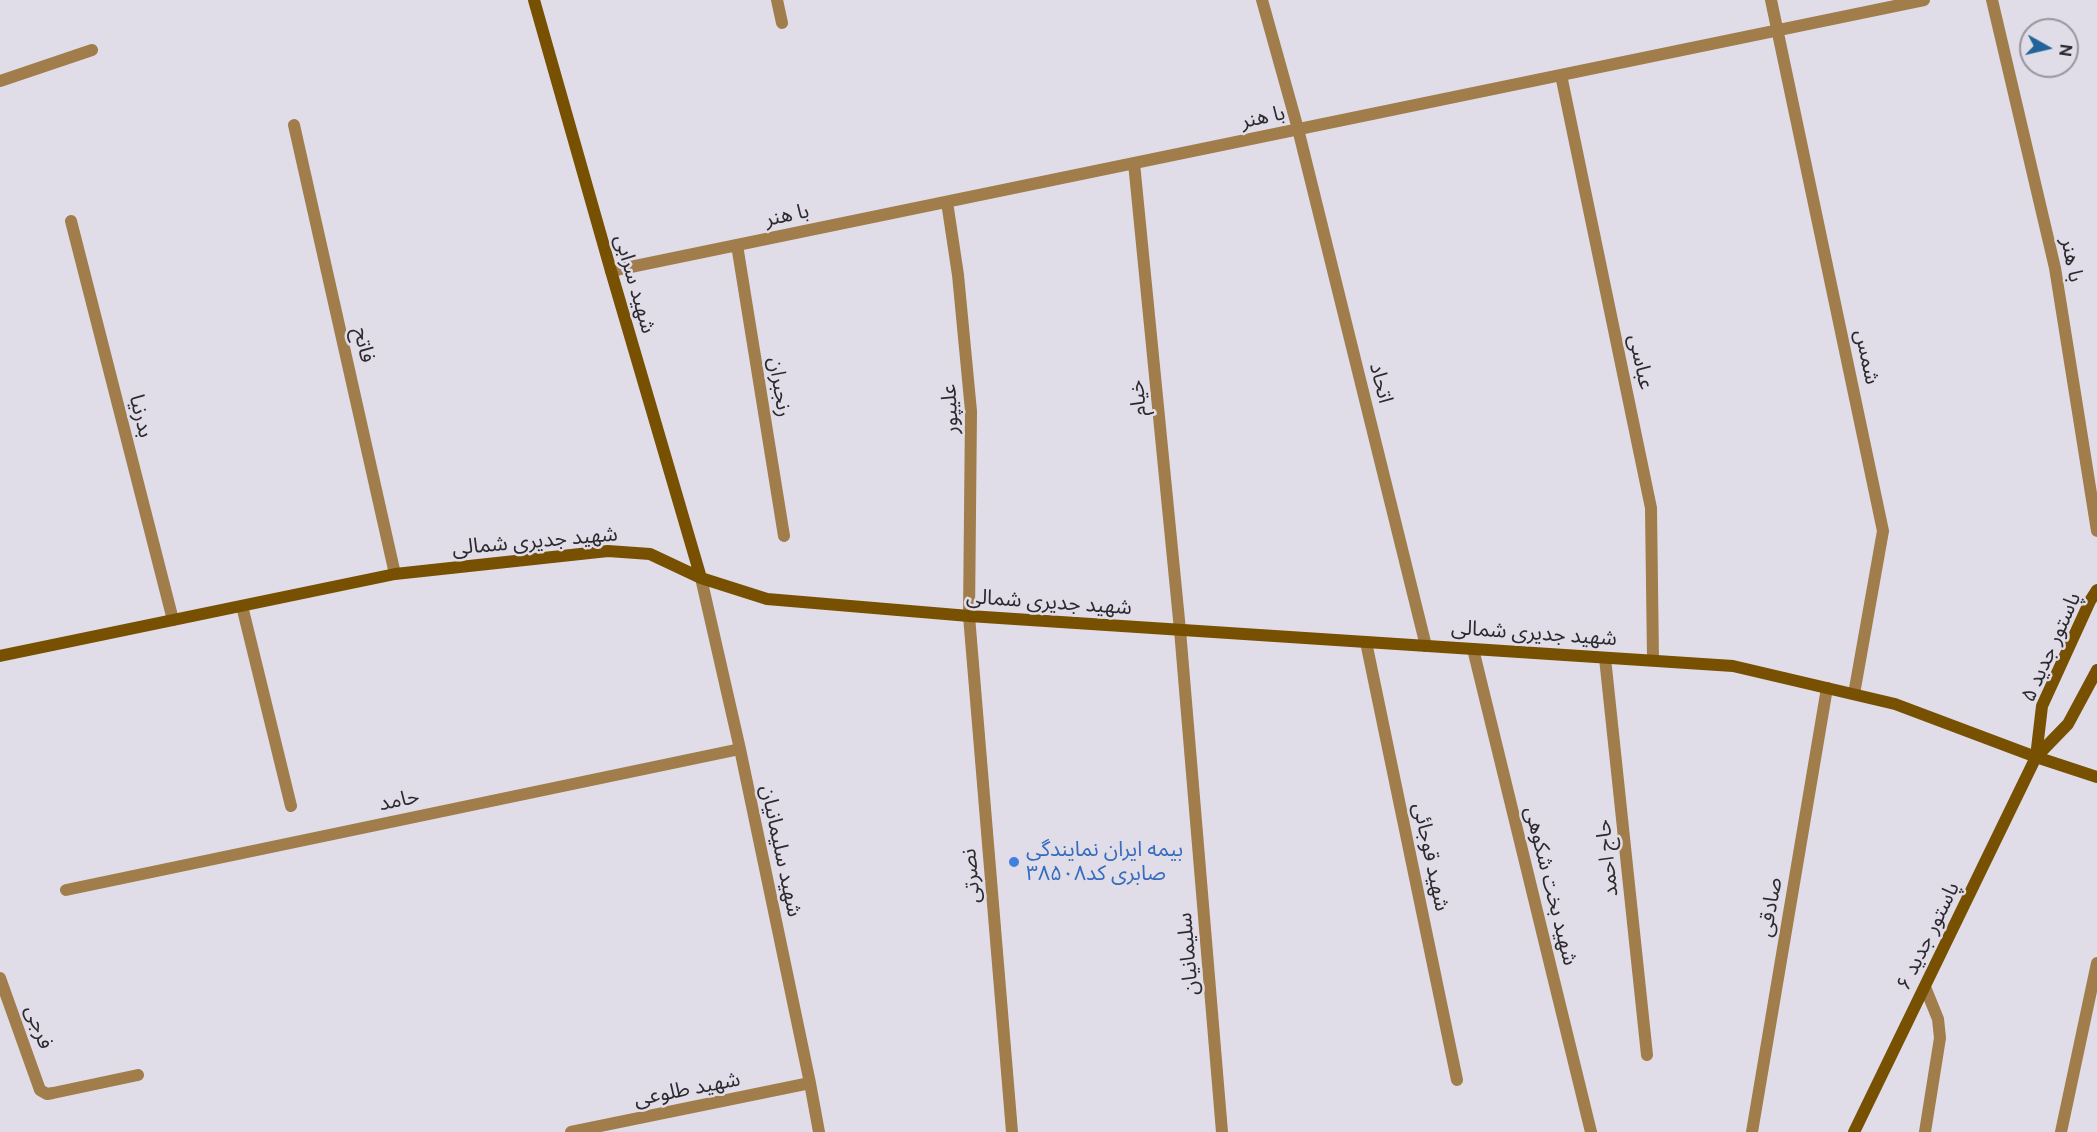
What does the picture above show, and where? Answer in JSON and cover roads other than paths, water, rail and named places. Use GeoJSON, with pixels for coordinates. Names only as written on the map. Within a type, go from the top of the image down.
{"type":"FeatureCollection","features":[{"type":"Feature","properties":{"kind":"main road","name":"شهید سرابی"},"geometry":{"type":"LineString","coordinates":[[534,0],[701,578]]}},
{"type":"Feature","properties":{"kind":"main road","name":"شهید جدیری شمالی"},"geometry":{"type":"LineString","coordinates":[[0,656],[395,574],[608,551],[650,554],[701,578],[767,599],[969,616],[1733,666],[1895,704],[2097,777]]}},
{"type":"Feature","properties":{"kind":"main road","name":"پاستور جدید ۵"},"geometry":{"type":"LineString","coordinates":[[2036,756],[2042,706],[2097,590]]}},
{"type":"Feature","properties":{"kind":"main road"},"geometry":{"type":"LineString","coordinates":[[2036,756],[2068,723],[2097,670]]}},
{"type":"Feature","properties":{"kind":"main road","name":"پاستور جدید ۶"},"geometry":{"type":"LineString","coordinates":[[1854,1132],[2036,756]]}},
{"type":"Feature","properties":{"kind":"street"},"geometry":{"type":"LineString","coordinates":[[777,0],[782,22]]}},
{"type":"Feature","properties":{"kind":"street","name":"اتحاد"},"geometry":{"type":"LineString","coordinates":[[1262,0],[1298,129],[1426,646]]}},
{"type":"Feature","properties":{"kind":"street","name":"شمس"},"geometry":{"type":"LineString","coordinates":[[1771,0],[1883,531],[1854,694]]}},
{"type":"Feature","properties":{"kind":"street","name":"با هنر"},"geometry":{"type":"LineString","coordinates":[[611,271],[1778,30],[1896,3],[1924,0]]}},
{"type":"Feature","properties":{"kind":"street","name":"با هنر"},"geometry":{"type":"LineString","coordinates":[[1992,0],[2055,268],[2097,527]]}},
{"type":"Feature","properties":{"kind":"street"},"geometry":{"type":"LineString","coordinates":[[0,81],[92,50]]}},
{"type":"Feature","properties":{"kind":"street","name":"عباسی"},"geometry":{"type":"LineString","coordinates":[[1561,75],[1651,508],[1653,660]]}},
{"type":"Feature","properties":{"kind":"street","name":"فاتح"},"geometry":{"type":"LineString","coordinates":[[294,125],[395,574]]}},
{"type":"Feature","properties":{"kind":"street","name":"خیام"},"geometry":{"type":"LineString","coordinates":[[1134,163],[1180,630]]}},
{"type":"Feature","properties":{"kind":"street","name":"علیپور"},"geometry":{"type":"LineString","coordinates":[[947,202],[958,275],[971,411],[969,616]]}},
{"type":"Feature","properties":{"kind":"street","name":"بدرنیا"},"geometry":{"type":"LineString","coordinates":[[71,221],[173,620]]}},
{"type":"Feature","properties":{"kind":"street","name":"رنجبران"},"geometry":{"type":"LineString","coordinates":[[737,245],[784,536]]}},
{"type":"Feature","properties":{"kind":"street","name":"شهید سلیمانیان"},"geometry":{"type":"LineString","coordinates":[[701,578],[740,749],[819,1132]]}},
{"type":"Feature","properties":{"kind":"street"},"geometry":{"type":"LineString","coordinates":[[242,606],[291,806]]}},
{"type":"Feature","properties":{"kind":"street","name":"نصرتی"},"geometry":{"type":"LineString","coordinates":[[969,616],[1012,1132]]}},
{"type":"Feature","properties":{"kind":"street","name":"سلیمانیان"},"geometry":{"type":"LineString","coordinates":[[1180,630],[1222,1132]]}},
{"type":"Feature","properties":{"kind":"street","name":"شهید قوجائی"},"geometry":{"type":"LineString","coordinates":[[1366,642],[1457,1080]]}},
{"type":"Feature","properties":{"kind":"street","name":"شهید بخت شکوهی"},"geometry":{"type":"LineString","coordinates":[[1473,649],[1590,1132]]}},
{"type":"Feature","properties":{"kind":"street","name":"حاج احمد"},"geometry":{"type":"LineString","coordinates":[[1605,658],[1647,1055]]}},
{"type":"Feature","properties":{"kind":"street","name":"صادقی"},"geometry":{"type":"LineString","coordinates":[[1752,1132],[1827,688]]}},
{"type":"Feature","properties":{"kind":"street","name":"حامد"},"geometry":{"type":"LineString","coordinates":[[66,890],[740,749]]}},
{"type":"Feature","properties":{"kind":"street"},"geometry":{"type":"LineString","coordinates":[[2061,1132],[2097,963]]}},
{"type":"Feature","properties":{"kind":"street","name":"فرجی"},"geometry":{"type":"LineString","coordinates":[[0,978],[40,1090],[47,1094],[138,1075]]}},
{"type":"Feature","properties":{"kind":"street"},"geometry":{"type":"LineString","coordinates":[[1925,987],[1938,1019],[1940,1038],[1925,1132]]}},
{"type":"Feature","properties":{"kind":"street","name":"شهید طلوعی"},"geometry":{"type":"LineString","coordinates":[[571,1132],[810,1083]]}},
{"type":"Feature","properties":{"kind":"place","name":"بیمه ایران نمایندگی صابری کد۳۸۵۰۸"},"geometry":{"type":"Point","coordinates":[1014,862]}}]}
